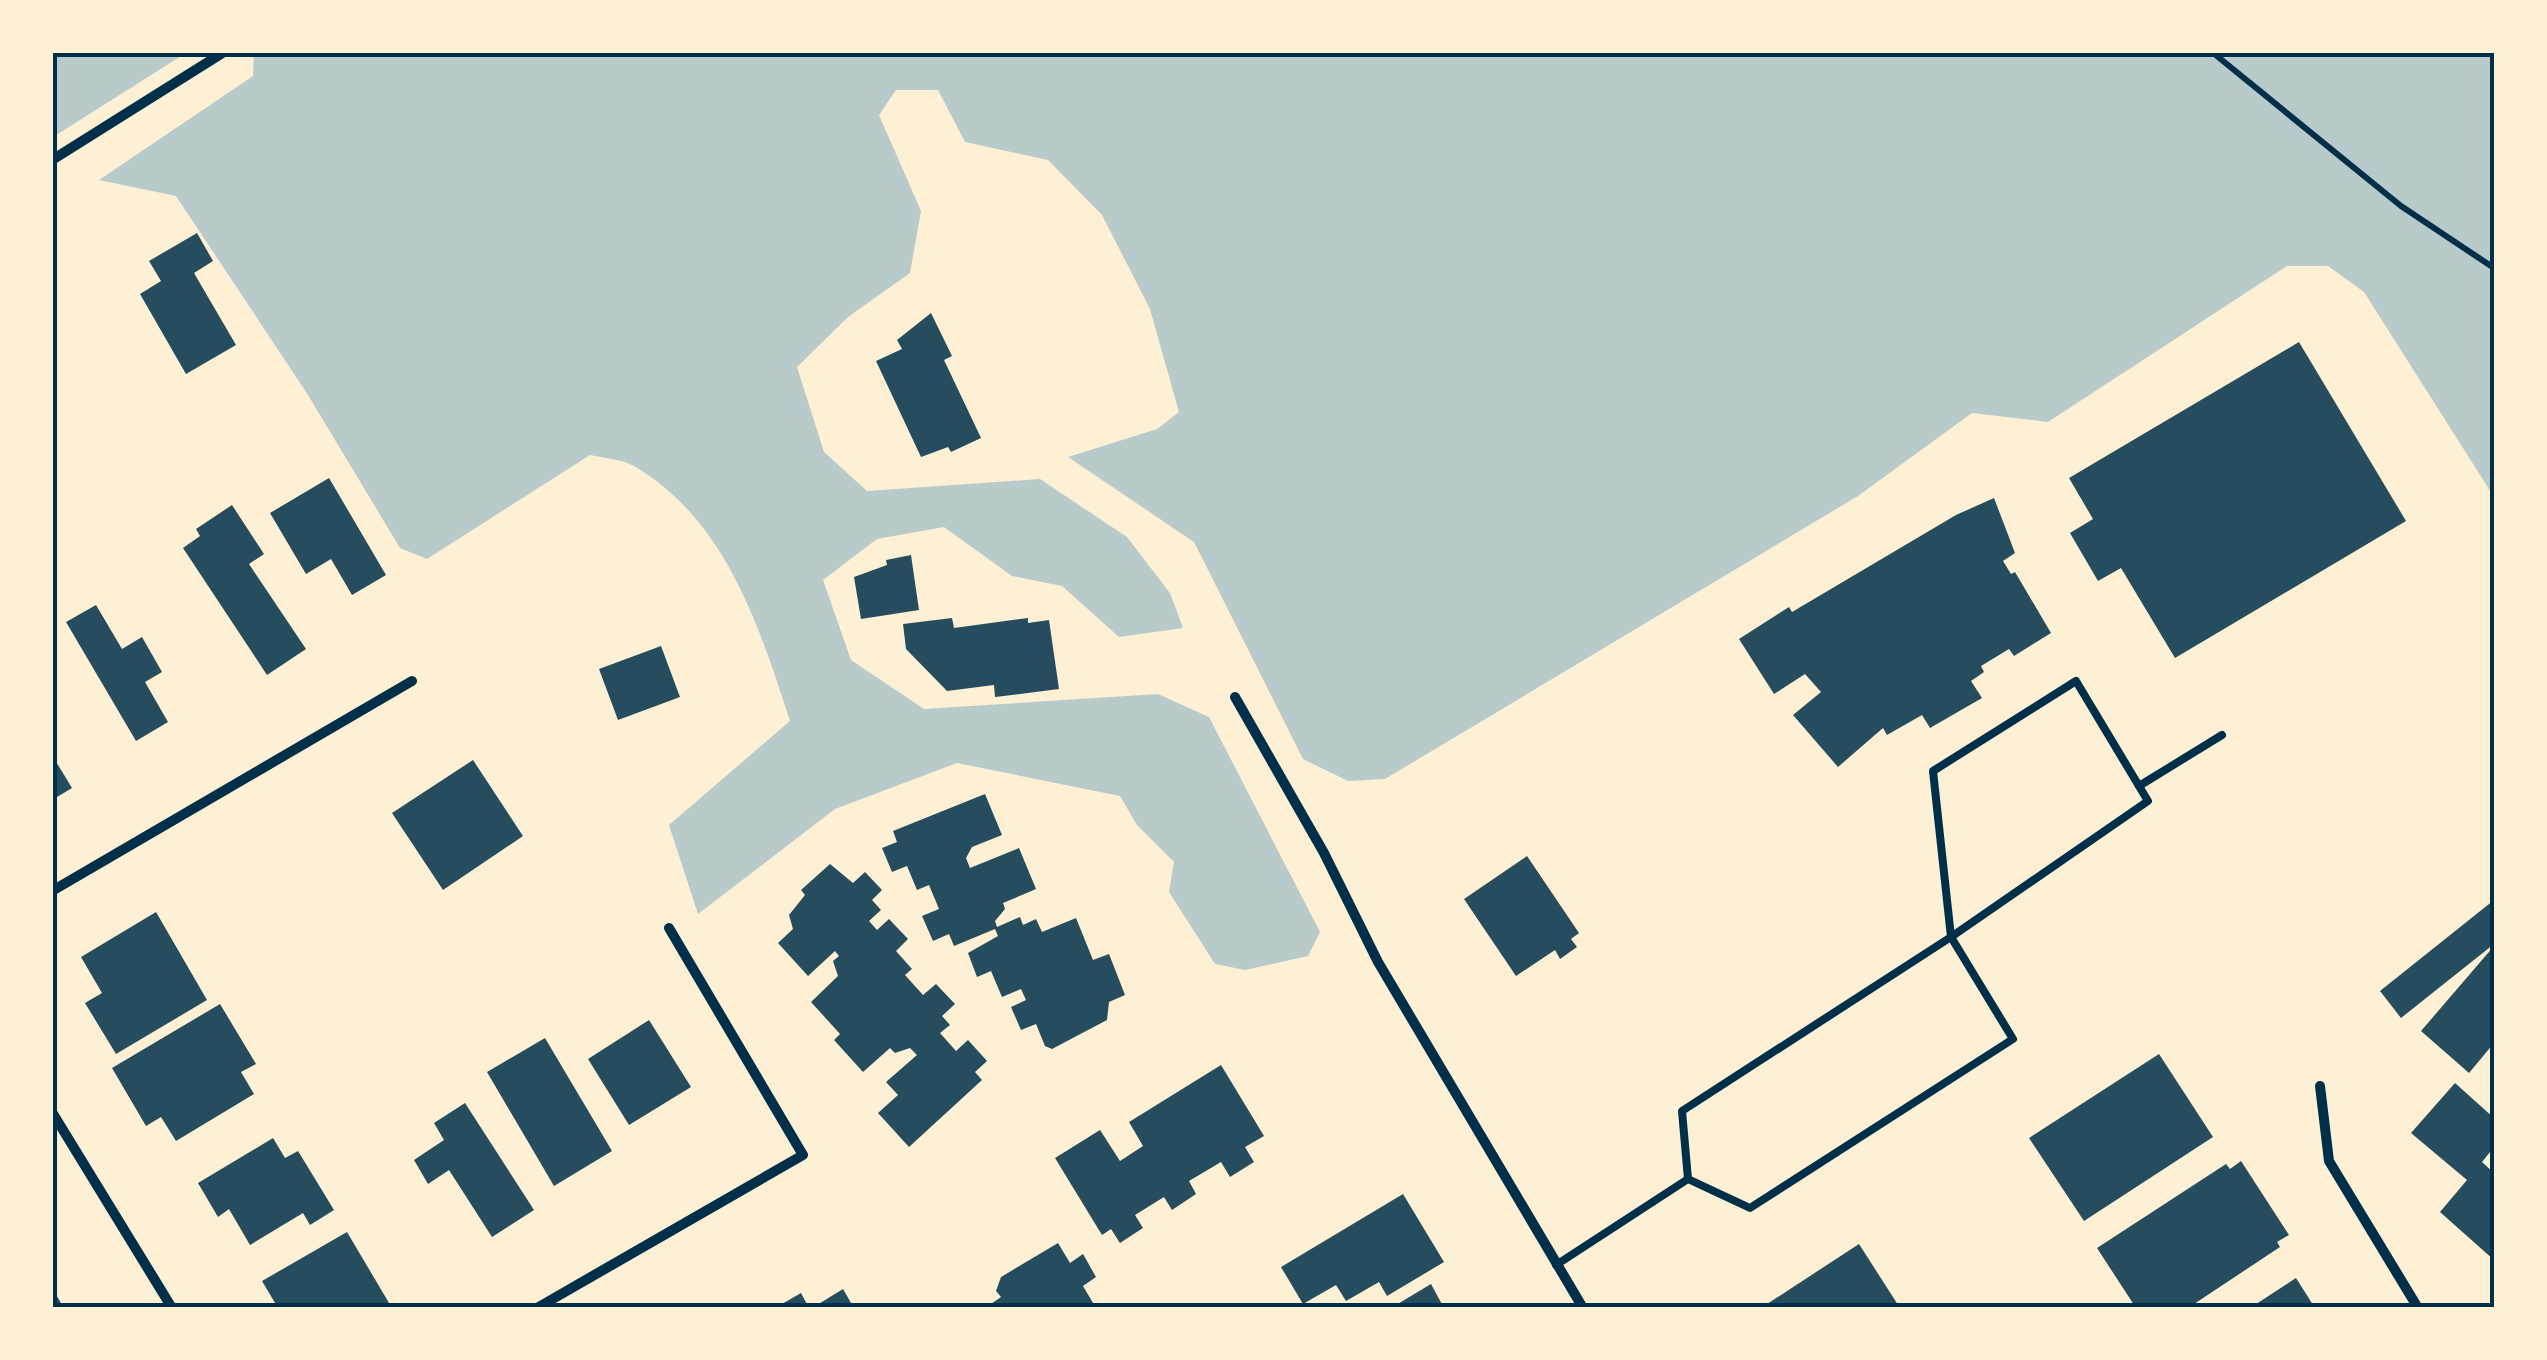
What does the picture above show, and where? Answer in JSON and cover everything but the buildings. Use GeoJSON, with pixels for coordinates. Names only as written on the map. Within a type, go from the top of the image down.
{"type":"FeatureCollection","features":[{"type":"Feature","properties":{"kind":"street"},"geometry":{"type":"LineString","coordinates":[[52,160],[224,52]]}},
{"type":"Feature","properties":{"kind":"street"},"geometry":{"type":"LineString","coordinates":[[52,891],[412,681]]}},
{"type":"Feature","properties":{"kind":"street"},"geometry":{"type":"LineString","coordinates":[[1235,697],[1324,853],[1378,962],[1583,1308]]}},
{"type":"Feature","properties":{"kind":"street"},"geometry":{"type":"LineString","coordinates":[[537,1308],[804,1154],[669,928]]}},
{"type":"Feature","properties":{"kind":"street"},"geometry":{"type":"LineString","coordinates":[[2320,1086],[2329,1161],[2418,1308]]}},
{"type":"Feature","properties":{"kind":"street"},"geometry":{"type":"LineString","coordinates":[[52,1112],[172,1308]]}},
{"type":"Feature","properties":{"kind":"lane"},"geometry":{"type":"LineString","coordinates":[[1688,1179],[1682,1111],[1951,937],[2148,801],[2076,681],[1934,770],[1951,937],[2013,1040],[1750,1208],[1688,1179]]}},
{"type":"Feature","properties":{"kind":"lane"},"geometry":{"type":"LineString","coordinates":[[2139,786],[2222,734]]}},
{"type":"Feature","properties":{"kind":"lane"},"geometry":{"type":"LineString","coordinates":[[1556,1264],[1688,1179]]}},
{"type":"Feature","properties":{"kind":"path"},"geometry":{"type":"LineString","coordinates":[[2212,52],[2401,206],[2494,268]]}},
{"type":"Feature","properties":{"kind":"shaded area"},"geometry":{"type":"Polygon","coordinates":[[[53,52],[186,52],[186,53],[53,137],[53,52]]]}},
{"type":"Feature","properties":{"kind":"shaded area"},"geometry":{"type":"Polygon","coordinates":[[[254,53],[2494,53],[2494,497],[2364,292],[2328,266],[2287,266],[2048,422],[1972,413],[1858,496],[1385,779],[1348,781],[1303,759],[1194,542],[1068,457],[1157,429],[1179,412],[1150,309],[1102,215],[1048,160],[965,142],[938,90],[896,90],[879,115],[921,211],[910,273],[848,317],[797,367],[824,452],[867,491],[1040,479],[1127,537],[1170,593],[1183,628],[1119,637],[1062,586],[1012,576],[944,527],[877,539],[823,580],[851,660],[924,709],[1158,694],[1209,717],[1320,932],[1308,956],[1245,970],[1215,964],[1169,892],[1174,862],[1137,825],[1120,796],[957,763],[835,809],[698,914],[669,825],[790,721],[735,578],[693,515],[634,466],[590,455],[427,559],[400,548],[308,395],[176,196],[99,180],[253,76],[254,53]]]}}]}
